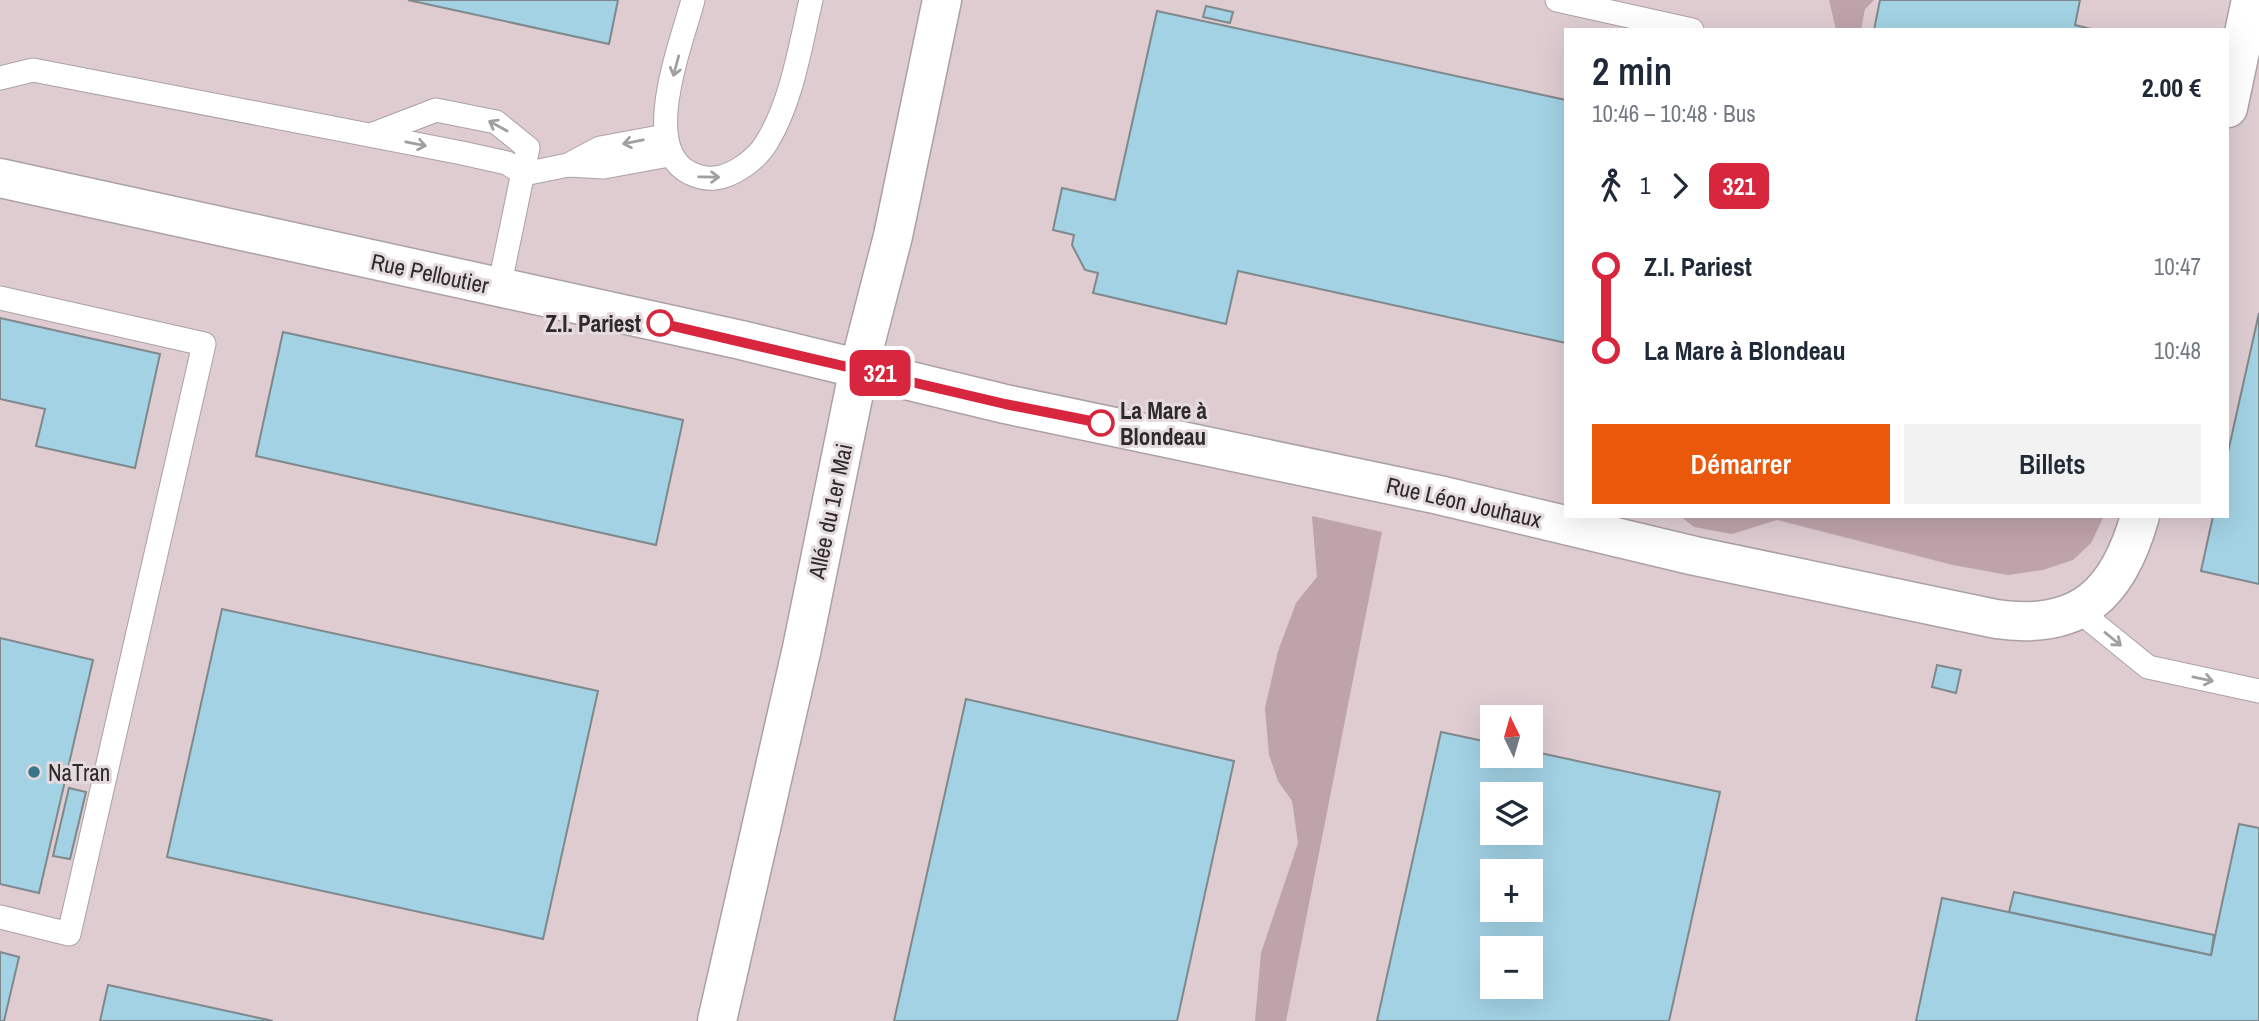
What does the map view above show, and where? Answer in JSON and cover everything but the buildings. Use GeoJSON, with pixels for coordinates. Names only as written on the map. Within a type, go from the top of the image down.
{"type":"FeatureCollection","features":[{"type":"Feature","properties":{"kind":"street","name":"Allée du 1er Mai"},"geometry":{"type":"LineString","coordinates":[[717,1021],[815,585],[859,368],[893,236],[942,0]]}},
{"type":"Feature","properties":{"kind":"street"},"geometry":{"type":"LineString","coordinates":[[2229,103],[2251,0]]}},
{"type":"Feature","properties":{"kind":"street","name":"Rue Pelloutier"},"geometry":{"type":"LineString","coordinates":[[0,178],[859,368]]}},
{"type":"Feature","properties":{"kind":"street","name":"Rue Léon Jouhaux"},"geometry":{"type":"LineString","coordinates":[[859,368],[1005,404],[1439,495],[1695,556],[1969,615],[2019,622],[2043,622],[2078,611],[2095,598],[2121,564],[2133,540],[2139,518]]}},
{"type":"Feature","properties":{"kind":"lane"},"geometry":{"type":"LineString","coordinates":[[694,0],[669,90],[667,145],[682,169],[698,177],[712,179],[728,175],[766,144],[784,102],[811,0]]}},
{"type":"Feature","properties":{"kind":"lane"},"geometry":{"type":"LineString","coordinates":[[1557,0],[1683,28]]}},
{"type":"Feature","properties":{"kind":"lane"},"geometry":{"type":"LineString","coordinates":[[0,78],[33,70],[507,163],[524,174],[568,165],[600,148],[667,145]]}},
{"type":"Feature","properties":{"kind":"lane"},"geometry":{"type":"LineString","coordinates":[[371,135],[436,110],[496,122],[528,148],[499,288]]}},
{"type":"Feature","properties":{"kind":"lane"},"geometry":{"type":"LineString","coordinates":[[0,298],[204,344],[69,934],[0,917]]}},
{"type":"Feature","properties":{"kind":"lane"},"geometry":{"type":"LineString","coordinates":[[2078,611],[2148,667],[2259,691]]}},
{"type":"Feature","properties":{"kind":"shaded area"},"geometry":{"type":"Polygon","coordinates":[[[0,0],[2259,0],[2259,1021],[0,1021],[0,0]]]}},
{"type":"Feature","properties":{"kind":"shaded area"},"geometry":{"type":"Polygon","coordinates":[[[1829,0],[1874,0],[1865,9],[1861,28],[1836,28],[1829,0]]]}},
{"type":"Feature","properties":{"kind":"shaded area"},"geometry":{"type":"Polygon","coordinates":[[[1312,516],[1382,532],[1286,1021],[1255,1021],[1261,953],[1298,843],[1292,801],[1278,781],[1269,755],[1265,708],[1278,651],[1296,603],[1317,577],[1312,516]]]}},
{"type":"Feature","properties":{"kind":"shaded area"},"geometry":{"type":"Polygon","coordinates":[[[1683,518],[2103,518],[2091,543],[2073,560],[2043,570],[2008,575],[1953,565],[1777,520],[1732,534],[1694,527],[1683,518]]]}},
{"type":"Feature","properties":{"kind":"bus line","name":"321"},"geometry":{"type":"LineString","coordinates":[[660,323],[1005,404],[1101,423]]}},
{"type":"Feature","properties":{"kind":"place","name":"Z.I. Pariest"},"geometry":{"type":"Point","coordinates":[660,323]}},
{"type":"Feature","properties":{"kind":"place","name":"La Mare à Blondeau"},"geometry":{"type":"Point","coordinates":[1101,423]}},
{"type":"Feature","properties":{"kind":"place","name":"NaTran"},"geometry":{"type":"Point","coordinates":[34,772]}}]}
